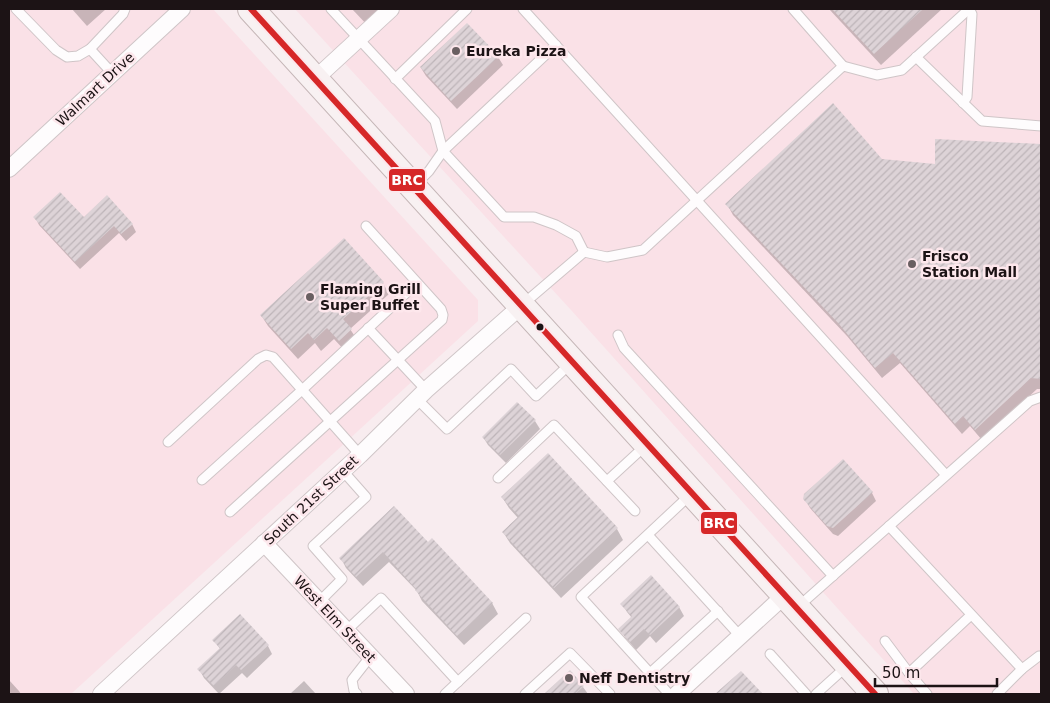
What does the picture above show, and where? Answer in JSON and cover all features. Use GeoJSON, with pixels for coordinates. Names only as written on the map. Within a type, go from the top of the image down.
{"type":"FeatureCollection","features":[{"type":"Feature","properties":{"kind":"main road"},"geometry":{"type":"LineString","coordinates":[[251,9],[875,694]]}},
{"type":"Feature","properties":{"kind":"street","name":"Walmart Drive"},"geometry":{"type":"LineString","coordinates":[[9,169],[182,9]]}},
{"type":"Feature","properties":{"kind":"street"},"geometry":{"type":"LineString","coordinates":[[315,79],[391,9]]}},
{"type":"Feature","properties":{"kind":"street","name":"South 21st Street"},"geometry":{"type":"LineString","coordinates":[[101,694],[343,471],[422,395],[521,306]]}},
{"type":"Feature","properties":{"kind":"street","name":"West Elm Street"},"geometry":{"type":"LineString","coordinates":[[264,543],[406,694]]}},
{"type":"Feature","properties":{"kind":"street"},"geometry":{"type":"LineString","coordinates":[[677,694],[740,636],[791,602]]}},
{"type":"Feature","properties":{"kind":"lane"},"geometry":{"type":"LineString","coordinates":[[16,9],[56,50],[67,57],[78,56],[90,49],[123,14],[125,9]]}},
{"type":"Feature","properties":{"kind":"lane"},"geometry":{"type":"LineString","coordinates":[[331,9],[435,121],[443,151],[504,217],[534,217],[556,225],[576,236],[584,252]]}},
{"type":"Feature","properties":{"kind":"lane"},"geometry":{"type":"LineString","coordinates":[[395,79],[467,9]]}},
{"type":"Feature","properties":{"kind":"lane"},"geometry":{"type":"LineString","coordinates":[[523,9],[946,475]]}},
{"type":"Feature","properties":{"kind":"lane"},"geometry":{"type":"LineString","coordinates":[[793,9],[843,66],[877,74],[902,70],[969,9],[972,14],[966,97],[963,103]]}},
{"type":"Feature","properties":{"kind":"lane"},"geometry":{"type":"LineString","coordinates":[[414,187],[429,172],[443,151],[556,45]]}},
{"type":"Feature","properties":{"kind":"lane"},"geometry":{"type":"LineString","coordinates":[[90,49],[112,73]]}},
{"type":"Feature","properties":{"kind":"lane"},"geometry":{"type":"LineString","coordinates":[[916,57],[982,122],[1041,126]]}},
{"type":"Feature","properties":{"kind":"lane"},"geometry":{"type":"LineString","coordinates":[[584,252],[607,257],[643,250],[843,66]]}},
{"type":"Feature","properties":{"kind":"lane"},"geometry":{"type":"LineString","coordinates":[[230,512],[442,320],[441,309],[366,226]]}},
{"type":"Feature","properties":{"kind":"lane"},"geometry":{"type":"LineString","coordinates":[[521,306],[584,252]]}},
{"type":"Feature","properties":{"kind":"lane"},"geometry":{"type":"LineString","coordinates":[[202,480],[302,390],[417,282]]}},
{"type":"Feature","properties":{"kind":"lane"},"geometry":{"type":"LineString","coordinates":[[368,328],[398,360],[447,429],[511,369],[536,396],[572,362]]}},
{"type":"Feature","properties":{"kind":"lane"},"geometry":{"type":"LineString","coordinates":[[618,335],[624,348],[833,576]]}},
{"type":"Feature","properties":{"kind":"lane"},"geometry":{"type":"LineString","coordinates":[[168,442],[258,359],[266,355],[273,357],[360,454]]}},
{"type":"Feature","properties":{"kind":"lane"},"geometry":{"type":"LineString","coordinates":[[791,602],[833,576],[1030,401],[1041,397]]}},
{"type":"Feature","properties":{"kind":"lane"},"geometry":{"type":"LineString","coordinates":[[498,478],[554,425],[634,511]]}},
{"type":"Feature","properties":{"kind":"lane"},"geometry":{"type":"LineString","coordinates":[[607,481],[647,444]]}},
{"type":"Feature","properties":{"kind":"lane"},"geometry":{"type":"LineString","coordinates":[[319,602],[342,578],[313,546],[366,497],[343,471]]}},
{"type":"Feature","properties":{"kind":"lane"},"geometry":{"type":"LineString","coordinates":[[669,694],[581,597],[692,494]]}},
{"type":"Feature","properties":{"kind":"lane"},"geometry":{"type":"LineString","coordinates":[[889,526],[1022,670]]}},
{"type":"Feature","properties":{"kind":"lane"},"geometry":{"type":"LineString","coordinates":[[648,535],[740,636]]}},
{"type":"Feature","properties":{"kind":"lane"},"geometry":{"type":"LineString","coordinates":[[346,631],[381,598],[458,682]]}},
{"type":"Feature","properties":{"kind":"lane"},"geometry":{"type":"LineString","coordinates":[[650,673],[718,612]]}},
{"type":"Feature","properties":{"kind":"lane"},"geometry":{"type":"LineString","coordinates":[[909,673],[971,615]]}},
{"type":"Feature","properties":{"kind":"lane"},"geometry":{"type":"LineString","coordinates":[[445,694],[526,618]]}},
{"type":"Feature","properties":{"kind":"lane"},"geometry":{"type":"LineString","coordinates":[[885,641],[927,694]]}},
{"type":"Feature","properties":{"kind":"lane"},"geometry":{"type":"LineString","coordinates":[[526,694],[570,653],[610,694]]}},
{"type":"Feature","properties":{"kind":"lane"},"geometry":{"type":"LineString","coordinates":[[770,654],[806,694]]}},
{"type":"Feature","properties":{"kind":"lane"},"geometry":{"type":"LineString","coordinates":[[997,694],[1022,670],[1041,656]]}},
{"type":"Feature","properties":{"kind":"lane"},"geometry":{"type":"LineString","coordinates":[[357,694],[354,691],[352,680],[370,657]]}},
{"type":"Feature","properties":{"kind":"lane"},"geometry":{"type":"LineString","coordinates":[[816,694],[848,665]]}},
{"type":"Feature","properties":{"kind":"shaded area"},"geometry":{"type":"Polygon","coordinates":[[[9,9],[213,9],[478,300],[478,321],[71,694],[9,694],[9,9]]]}},
{"type":"Feature","properties":{"kind":"shaded area"},"geometry":{"type":"Polygon","coordinates":[[[295,9],[1041,9],[1041,694],[914,694],[571,310],[295,9]]]}},
{"type":"Feature","properties":{"kind":"building"},"geometry":{"type":"Polygon","coordinates":[[[832,9],[923,9],[874,54],[832,9]]]}},
{"type":"Feature","properties":{"kind":"building"},"geometry":{"type":"Polygon","coordinates":[[[467,23],[499,56],[451,101],[420,67],[467,23]]]}},
{"type":"Feature","properties":{"kind":"building","name":"Frisco Station Mall"},"geometry":{"type":"Polygon","coordinates":[[[833,103],[882,159],[935,164],[935,139],[1041,144],[1041,379],[1031,378],[975,430],[963,416],[955,424],[893,353],[875,368],[839,324],[725,204],[833,103]]]}},
{"type":"Feature","properties":{"kind":"building"},"geometry":{"type":"Polygon","coordinates":[[[60,192],[84,217],[107,195],[133,224],[121,234],[114,226],[75,262],[33,217],[60,192]]]}},
{"type":"Feature","properties":{"kind":"building"},"geometry":{"type":"Polygon","coordinates":[[[344,238],[384,282],[343,319],[352,329],[339,341],[327,328],[314,340],[308,333],[291,349],[260,315],[344,238]]]}},
{"type":"Feature","properties":{"kind":"building"},"geometry":{"type":"Polygon","coordinates":[[[517,402],[536,420],[500,455],[482,437],[517,402]]]}},
{"type":"Feature","properties":{"kind":"building"},"geometry":{"type":"Polygon","coordinates":[[[548,453],[618,528],[554,588],[502,532],[519,516],[501,497],[548,453]]]}},
{"type":"Feature","properties":{"kind":"building"},"geometry":{"type":"Polygon","coordinates":[[[843,459],[873,492],[833,528],[827,526],[803,499],[804,494],[843,459]]]}},
{"type":"Feature","properties":{"kind":"building"},"geometry":{"type":"Polygon","coordinates":[[[394,506],[428,542],[432,538],[493,603],[457,636],[383,552],[356,577],[339,558],[394,506]]]}},
{"type":"Feature","properties":{"kind":"building"},"geometry":{"type":"Polygon","coordinates":[[[651,575],[680,607],[650,635],[644,629],[630,642],[618,629],[632,616],[620,604],[651,575]]]}},
{"type":"Feature","properties":{"kind":"building"},"geometry":{"type":"Polygon","coordinates":[[[240,614],[269,645],[241,670],[236,665],[214,686],[197,669],[220,648],[212,640],[240,614]]]}},
{"type":"Feature","properties":{"kind":"building","name":"Neff Dentistry"},"geometry":{"type":"Polygon","coordinates":[[[570,670],[584,686],[575,694],[544,694],[570,670]]]}},
{"type":"Feature","properties":{"kind":"building"},"geometry":{"type":"Polygon","coordinates":[[[741,671],[763,694],[715,694],[741,671]]]}},
{"type":"Feature","properties":{"kind":"transit line","name":"BRC"},"geometry":{"type":"LineString","coordinates":[[251,9],[875,694]]}},
{"type":"Feature","properties":{"kind":"place","name":"Eureka Pizza"},"geometry":{"type":"Point","coordinates":[456,51]}},
{"type":"Feature","properties":{"kind":"place","name":"Frisco Station Mall"},"geometry":{"type":"Point","coordinates":[912,264]}},
{"type":"Feature","properties":{"kind":"place","name":"Flaming Grill Super Buffet"},"geometry":{"type":"Point","coordinates":[310,297]}},
{"type":"Feature","properties":{"kind":"place","name":"Neff Dentistry"},"geometry":{"type":"Point","coordinates":[569,678]}}]}
